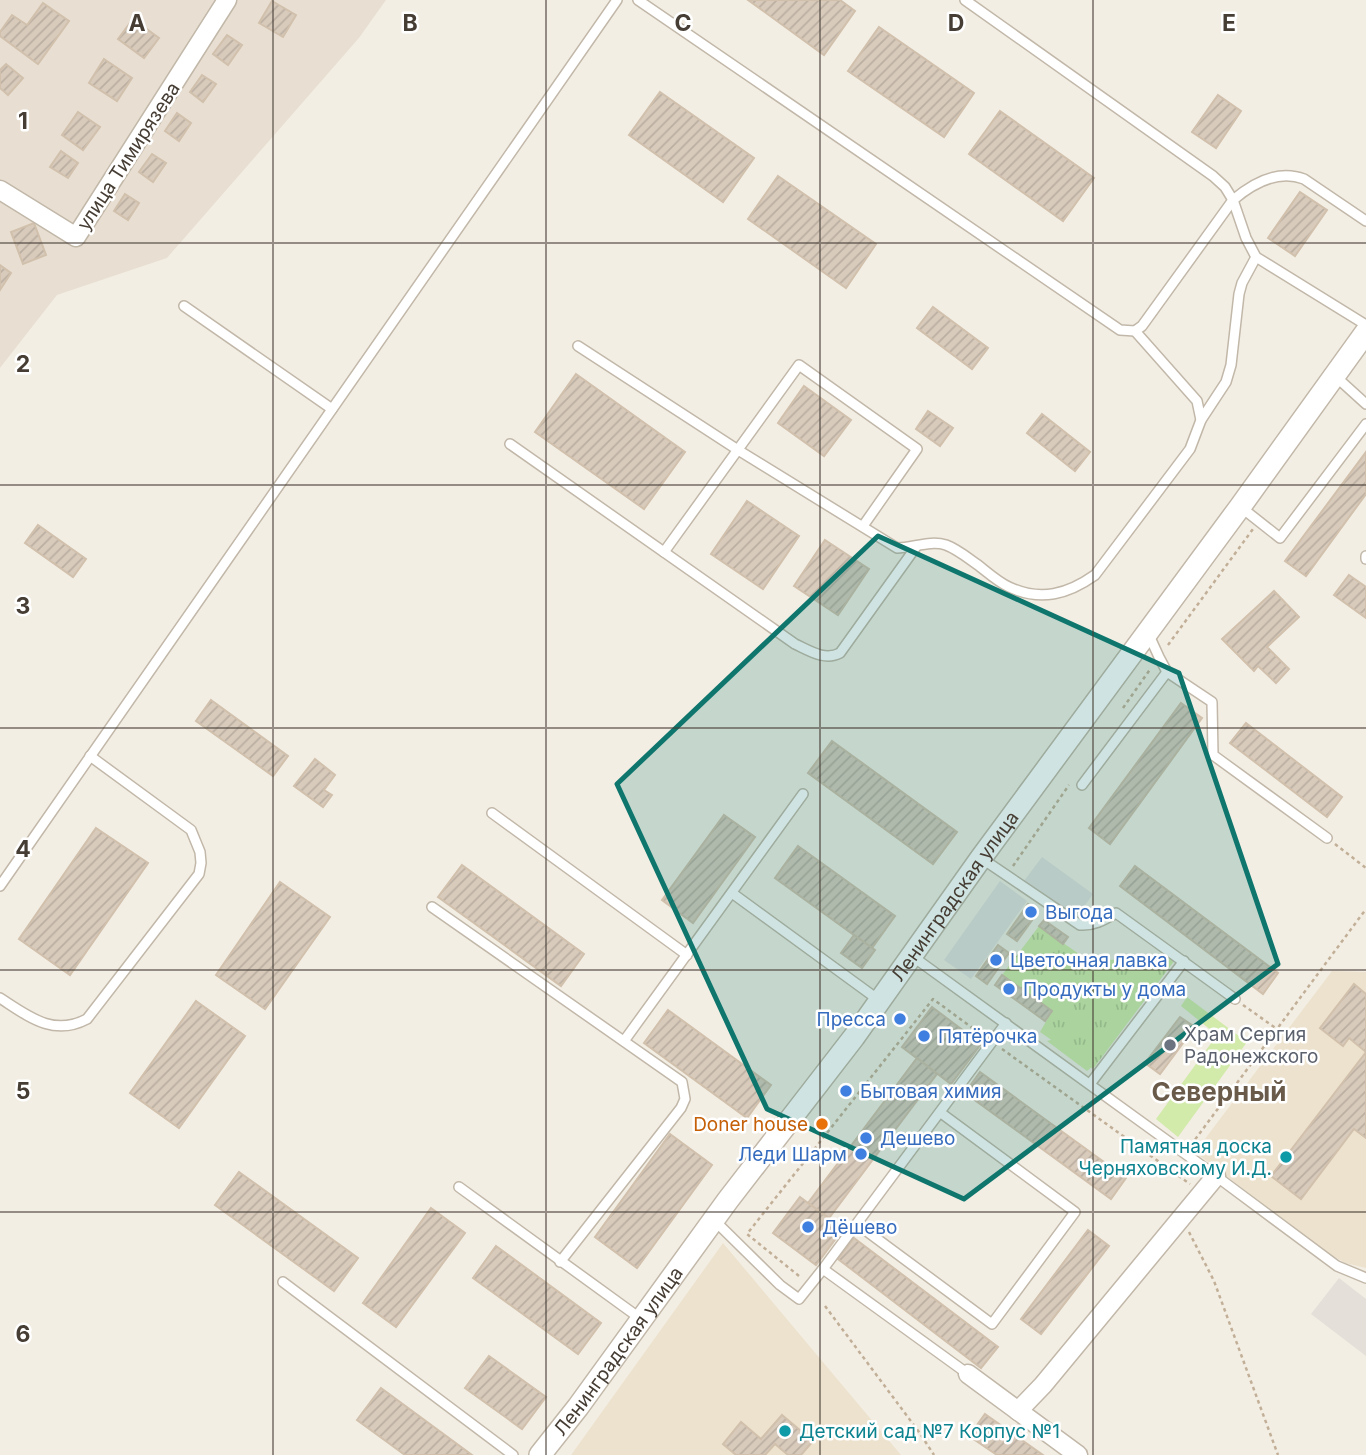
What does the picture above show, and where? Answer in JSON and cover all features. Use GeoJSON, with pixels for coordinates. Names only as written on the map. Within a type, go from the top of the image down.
{"type":"FeatureCollection","features":[{"type":"Feature","properties":{"kind":"street","name":"улица Тимирязева"},"geometry":{"type":"LineString","coordinates":[[0,190],[76,237],[228,0]]}},
{"type":"Feature","properties":{"kind":"street","name":"Ленинградская улица"},"geometry":{"type":"LineString","coordinates":[[540,1455],[880,1001],[981,858],[1366,331]]}},
{"type":"Feature","properties":{"kind":"street"},"geometry":{"type":"LineString","coordinates":[[1018,1411],[1043,1385],[1216,1175]]}},
{"type":"Feature","properties":{"kind":"street"},"geometry":{"type":"LineString","coordinates":[[968,1374],[1078,1455]]}},
{"type":"Feature","properties":{"kind":"lane"},"geometry":{"type":"LineString","coordinates":[[0,886],[617,0]]}},
{"type":"Feature","properties":{"kind":"lane"},"geometry":{"type":"LineString","coordinates":[[638,0],[1120,330],[1135,331],[1142,326],[1233,200],[1250,186],[1284,175],[1294,175],[1366,220]]}},
{"type":"Feature","properties":{"kind":"lane"},"geometry":{"type":"LineString","coordinates":[[965,0],[1213,176],[1225,187],[1233,200],[1246,238],[1256,257],[1366,326]]}},
{"type":"Feature","properties":{"kind":"lane"},"geometry":{"type":"LineString","coordinates":[[578,346],[738,450],[897,548],[934,543],[946,545],[1008,587],[1036,595],[1047,595],[1079,586],[1095,575],[1190,449],[1201,420],[1226,382],[1231,365],[1239,294],[1256,257]]}},
{"type":"Feature","properties":{"kind":"lane"},"geometry":{"type":"LineString","coordinates":[[184,306],[332,409]]}},
{"type":"Feature","properties":{"kind":"lane"},"geometry":{"type":"LineString","coordinates":[[1135,331],[1196,401],[1201,420]]}},
{"type":"Feature","properties":{"kind":"lane"},"geometry":{"type":"LineString","coordinates":[[664,552],[799,365],[917,449],[863,526]]}},
{"type":"Feature","properties":{"kind":"lane"},"geometry":{"type":"LineString","coordinates":[[1334,375],[1366,404]]}},
{"type":"Feature","properties":{"kind":"lane"},"geometry":{"type":"LineString","coordinates":[[1240,507],[1280,538],[1366,424]]}},
{"type":"Feature","properties":{"kind":"lane"},"geometry":{"type":"LineString","coordinates":[[510,444],[795,644],[813,653],[833,656],[841,653],[916,547]]}},
{"type":"Feature","properties":{"kind":"lane"},"geometry":{"type":"LineString","coordinates":[[1147,631],[1167,672],[1212,702],[1213,755],[1327,838]]}},
{"type":"Feature","properties":{"kind":"lane"},"geometry":{"type":"LineString","coordinates":[[1082,785],[1167,672]]}},
{"type":"Feature","properties":{"kind":"lane"},"geometry":{"type":"LineString","coordinates":[[0,998],[49,1025],[64,1026],[87,1019],[199,874],[200,852],[191,830],[90,756]]}},
{"type":"Feature","properties":{"kind":"lane"},"geometry":{"type":"LineString","coordinates":[[624,1041],[803,794]]}},
{"type":"Feature","properties":{"kind":"lane"},"geometry":{"type":"LineString","coordinates":[[492,813],[687,955]]}},
{"type":"Feature","properties":{"kind":"lane"},"geometry":{"type":"LineString","coordinates":[[981,858],[1080,925],[1101,921],[1116,912],[1235,999]]}},
{"type":"Feature","properties":{"kind":"lane"},"geometry":{"type":"LineString","coordinates":[[732,892],[880,1001]]}},
{"type":"Feature","properties":{"kind":"lane"},"geometry":{"type":"LineString","coordinates":[[432,906],[682,1082],[685,1099],[681,1108],[560,1262]]}},
{"type":"Feature","properties":{"kind":"lane"},"geometry":{"type":"LineString","coordinates":[[912,956],[1216,1175],[1337,1266],[1366,1278]]}},
{"type":"Feature","properties":{"kind":"lane"},"geometry":{"type":"LineString","coordinates":[[1090,1084],[1184,961]]}},
{"type":"Feature","properties":{"kind":"lane"},"geometry":{"type":"LineString","coordinates":[[714,1220],[780,1285],[799,1299],[1006,1023]]}},
{"type":"Feature","properties":{"kind":"lane"},"geometry":{"type":"LineString","coordinates":[[857,1224],[992,1324],[1075,1212],[941,1112]]}},
{"type":"Feature","properties":{"kind":"lane"},"geometry":{"type":"LineString","coordinates":[[459,1187],[641,1319]]}},
{"type":"Feature","properties":{"kind":"lane"},"geometry":{"type":"LineString","coordinates":[[823,1269],[968,1374]]}},
{"type":"Feature","properties":{"kind":"lane"},"geometry":{"type":"LineString","coordinates":[[283,1282],[513,1455]]}},
{"type":"Feature","properties":{"kind":"path"},"geometry":{"type":"LineString","coordinates":[[1327,838],[1366,868]]}},
{"type":"Feature","properties":{"kind":"path"},"geometry":{"type":"LineString","coordinates":[[1185,1153],[1366,909]]}},
{"type":"Feature","properties":{"kind":"path"},"geometry":{"type":"LineString","coordinates":[[1235,999],[1277,1029]]}},
{"type":"Feature","properties":{"kind":"path"},"geometry":{"type":"LineString","coordinates":[[1182,1217],[1214,1281],[1278,1455]]}},
{"type":"Feature","properties":{"kind":"path"},"geometry":{"type":"LineString","coordinates":[[825,1306],[934,1455]]}},
{"type":"Feature","properties":{"kind":"highlighted area"},"geometry":{"type":"Polygon","coordinates":[[[878,536],[1179,673],[1278,964],[964,1199],[767,1109],[617,784],[878,536]]]}},
{"type":"Feature","properties":{"kind":"shaded area"},"geometry":{"type":"Polygon","coordinates":[[[0,0],[386,0],[359,38],[167,258],[57,295],[0,368],[0,0]]]}},
{"type":"Feature","properties":{"kind":"shaded area"},"geometry":{"type":"Polygon","coordinates":[[[1042,857],[1093,894],[1076,918],[1024,881],[1042,857]]]}},
{"type":"Feature","properties":{"kind":"shaded area"},"geometry":{"type":"Polygon","coordinates":[[[1000,881],[1027,901],[971,979],[944,960],[1000,881]]]}},
{"type":"Feature","properties":{"kind":"shaded area"},"geometry":{"type":"Polygon","coordinates":[[[1332,971],[1366,972],[1366,1268],[1345,1263],[1325,1251],[1195,1152],[1332,971]]]}},
{"type":"Feature","properties":{"kind":"shaded area"},"geometry":{"type":"Polygon","coordinates":[[[723,1243],[901,1455],[571,1455],[723,1243]]]}},
{"type":"Feature","properties":{"kind":"shaded area"},"geometry":{"type":"Polygon","coordinates":[[[1339,1278],[1366,1299],[1366,1356],[1311,1314],[1339,1278]]]}},
{"type":"Feature","properties":{"kind":"green space"},"geometry":{"type":"Polygon","coordinates":[[[1039,926],[1089,961],[1178,956],[1093,1069],[1040,1032],[1052,1011],[1002,975],[1039,926]]]}},
{"type":"Feature","properties":{"kind":"green space"},"geometry":{"type":"Polygon","coordinates":[[[1187,997],[1247,1042],[1178,1137],[1156,1119],[1217,1035],[1181,1006],[1187,997]]]}},
{"type":"Feature","properties":{"kind":"green space"},"geometry":{"type":"Polygon","coordinates":[[[1058,1038],[1094,1065],[1087,1071],[1047,1041],[1058,1038]]]}},
{"type":"Feature","properties":{"kind":"building"},"geometry":{"type":"Polygon","coordinates":[[[748,0],[840,0],[855,11],[824,55],[748,0]]]}},
{"type":"Feature","properties":{"kind":"building"},"geometry":{"type":"Polygon","coordinates":[[[272,1],[296,15],[283,37],[259,23],[272,1]]]}},
{"type":"Feature","properties":{"kind":"building"},"geometry":{"type":"Polygon","coordinates":[[[43,3],[69,21],[38,64],[0,36],[0,32],[12,15],[27,25],[43,3]]]}},
{"type":"Feature","properties":{"kind":"building"},"geometry":{"type":"Polygon","coordinates":[[[133,19],[159,38],[144,58],[118,39],[133,19]]]}},
{"type":"Feature","properties":{"kind":"building"},"geometry":{"type":"Polygon","coordinates":[[[879,27],[974,93],[944,137],[848,71],[879,27]]]}},
{"type":"Feature","properties":{"kind":"building"},"geometry":{"type":"Polygon","coordinates":[[[227,35],[242,45],[228,65],[213,54],[227,35]]]}},
{"type":"Feature","properties":{"kind":"building"},"geometry":{"type":"Polygon","coordinates":[[[104,59],[132,78],[117,101],[89,83],[104,59]]]}},
{"type":"Feature","properties":{"kind":"building"},"geometry":{"type":"Polygon","coordinates":[[[6,64],[23,78],[8,95],[0,88],[0,70],[6,64]]]}},
{"type":"Feature","properties":{"kind":"building"},"geometry":{"type":"Polygon","coordinates":[[[202,75],[216,84],[203,102],[190,92],[202,75]]]}},
{"type":"Feature","properties":{"kind":"building"},"geometry":{"type":"Polygon","coordinates":[[[660,92],[754,158],[723,202],[629,135],[660,92]]]}},
{"type":"Feature","properties":{"kind":"building"},"geometry":{"type":"Polygon","coordinates":[[[1218,95],[1241,111],[1216,148],[1192,132],[1218,95]]]}},
{"type":"Feature","properties":{"kind":"building"},"geometry":{"type":"Polygon","coordinates":[[[1000,111],[1094,178],[1063,221],[969,154],[1000,111]]]}},
{"type":"Feature","properties":{"kind":"building"},"geometry":{"type":"Polygon","coordinates":[[[78,112],[100,127],[83,150],[62,135],[78,112]]]}},
{"type":"Feature","properties":{"kind":"building"},"geometry":{"type":"Polygon","coordinates":[[[177,113],[191,123],[179,141],[165,131],[177,113]]]}},
{"type":"Feature","properties":{"kind":"building"},"geometry":{"type":"Polygon","coordinates":[[[61,151],[78,163],[68,178],[50,167],[61,151]]]}},
{"type":"Feature","properties":{"kind":"building"},"geometry":{"type":"Polygon","coordinates":[[[152,154],[166,163],[153,182],[139,172],[152,154]]]}},
{"type":"Feature","properties":{"kind":"building"},"geometry":{"type":"Polygon","coordinates":[[[778,176],[876,244],[846,288],[748,219],[778,176]]]}},
{"type":"Feature","properties":{"kind":"building"},"geometry":{"type":"Polygon","coordinates":[[[1300,192],[1327,210],[1295,256],[1268,238],[1300,192]]]}},
{"type":"Feature","properties":{"kind":"building"},"geometry":{"type":"Polygon","coordinates":[[[125,194],[139,203],[128,220],[114,211],[125,194]]]}},
{"type":"Feature","properties":{"kind":"building"},"geometry":{"type":"Polygon","coordinates":[[[34,223],[46,255],[23,264],[11,232],[34,223]]]}},
{"type":"Feature","properties":{"kind":"building"},"geometry":{"type":"Polygon","coordinates":[[[0,265],[11,273],[0,290],[0,265]]]}},
{"type":"Feature","properties":{"kind":"building"},"geometry":{"type":"Polygon","coordinates":[[[933,307],[988,348],[972,369],[917,328],[933,307]]]}},
{"type":"Feature","properties":{"kind":"building"},"geometry":{"type":"Polygon","coordinates":[[[576,374],[685,452],[644,509],[535,432],[576,374]]]}},
{"type":"Feature","properties":{"kind":"building"},"geometry":{"type":"Polygon","coordinates":[[[804,386],[851,420],[824,456],[778,423],[804,386]]]}},
{"type":"Feature","properties":{"kind":"building"},"geometry":{"type":"Polygon","coordinates":[[[928,411],[953,428],[940,446],[916,429],[928,411]]]}},
{"type":"Feature","properties":{"kind":"building"},"geometry":{"type":"Polygon","coordinates":[[[1042,414],[1090,452],[1075,471],[1027,433],[1042,414]]]}},
{"type":"Feature","properties":{"kind":"building"},"geometry":{"type":"Polygon","coordinates":[[[1366,452],[1366,494],[1306,576],[1285,561],[1366,452]]]}},
{"type":"Feature","properties":{"kind":"building"},"geometry":{"type":"Polygon","coordinates":[[[747,501],[799,536],[763,589],[711,554],[747,501]]]}},
{"type":"Feature","properties":{"kind":"building"},"geometry":{"type":"Polygon","coordinates":[[[38,525],[86,559],[73,577],[25,543],[38,525]]]}},
{"type":"Feature","properties":{"kind":"building"},"geometry":{"type":"Polygon","coordinates":[[[825,540],[869,569],[838,615],[794,586],[825,540]]]}},
{"type":"Feature","properties":{"kind":"building"},"geometry":{"type":"Polygon","coordinates":[[[1349,575],[1366,587],[1366,618],[1334,595],[1349,575]]]}},
{"type":"Feature","properties":{"kind":"building"},"geometry":{"type":"Polygon","coordinates":[[[1274,591],[1299,617],[1267,647],[1289,669],[1276,683],[1258,666],[1254,671],[1222,639],[1274,591]]]}},
{"type":"Feature","properties":{"kind":"building"},"geometry":{"type":"Polygon","coordinates":[[[211,700],[288,756],[273,776],[196,721],[211,700]]]}},
{"type":"Feature","properties":{"kind":"building"},"geometry":{"type":"Polygon","coordinates":[[[1181,703],[1202,718],[1110,844],[1089,828],[1181,703]]]}},
{"type":"Feature","properties":{"kind":"building"},"geometry":{"type":"Polygon","coordinates":[[[1246,723],[1342,797],[1327,817],[1230,743],[1246,723]]]}},
{"type":"Feature","properties":{"kind":"building"},"geometry":{"type":"Polygon","coordinates":[[[832,741],[957,832],[933,864],[808,773],[832,741]]]}},
{"type":"Feature","properties":{"kind":"building"},"geometry":{"type":"Polygon","coordinates":[[[315,759],[335,775],[324,790],[332,795],[323,807],[294,786],[315,759]]]}},
{"type":"Feature","properties":{"kind":"building"},"geometry":{"type":"Polygon","coordinates":[[[724,815],[755,837],[693,923],[662,900],[724,815]]]}},
{"type":"Feature","properties":{"kind":"building"},"geometry":{"type":"Polygon","coordinates":[[[96,828],[148,863],[70,975],[19,939],[96,828]]]}},
{"type":"Feature","properties":{"kind":"building"},"geometry":{"type":"Polygon","coordinates":[[[798,846],[895,916],[872,948],[775,878],[798,846]]]}},
{"type":"Feature","properties":{"kind":"building"},"geometry":{"type":"Polygon","coordinates":[[[462,865],[584,954],[561,986],[438,897],[462,865]]]}},
{"type":"Feature","properties":{"kind":"building"},"geometry":{"type":"Polygon","coordinates":[[[1135,866],[1278,973],[1263,994],[1120,886],[1135,866]]]}},
{"type":"Feature","properties":{"kind":"building"},"geometry":{"type":"Polygon","coordinates":[[[280,882],[330,917],[265,1009],[216,975],[280,882]]]}},
{"type":"Feature","properties":{"kind":"building"},"geometry":{"type":"Polygon","coordinates":[[[1028,904],[1038,912],[1017,941],[1007,934],[1028,904]]]}},
{"type":"Feature","properties":{"kind":"building"},"geometry":{"type":"Polygon","coordinates":[[[1044,920],[1068,937],[1063,944],[1039,926],[1044,920]]]}},
{"type":"Feature","properties":{"kind":"building"},"geometry":{"type":"Polygon","coordinates":[[[854,935],[875,950],[862,968],[841,953],[854,935]]]}},
{"type":"Feature","properties":{"kind":"building"},"geometry":{"type":"Polygon","coordinates":[[[998,945],[1009,953],[987,984],[976,976],[998,945]]]}},
{"type":"Feature","properties":{"kind":"building"},"geometry":{"type":"Polygon","coordinates":[[[1002,975],[1052,1011],[1045,1021],[995,985],[1002,975]]]}},
{"type":"Feature","properties":{"kind":"building"},"geometry":{"type":"Polygon","coordinates":[[[1354,984],[1366,994],[1366,1052],[1349,1038],[1343,1046],[1320,1028],[1354,984]]]}},
{"type":"Feature","properties":{"kind":"building"},"geometry":{"type":"Polygon","coordinates":[[[196,1001],[245,1036],[179,1128],[130,1093],[196,1001]]]}},
{"type":"Feature","properties":{"kind":"building"},"geometry":{"type":"Polygon","coordinates":[[[932,1007],[981,1044],[951,1084],[902,1047],[932,1007]]]}},
{"type":"Feature","properties":{"kind":"building"},"geometry":{"type":"Polygon","coordinates":[[[668,1010],[771,1085],[747,1118],[644,1043],[668,1010]]]}},
{"type":"Feature","properties":{"kind":"building"},"geometry":{"type":"Polygon","coordinates":[[[898,1014],[907,1021],[904,1025],[894,1019],[898,1014]]]}},
{"type":"Feature","properties":{"kind":"building","name":"Храм Сергия Радонежского"},"geometry":{"type":"Polygon","coordinates":[[[1180,1017],[1195,1027],[1160,1074],[1145,1063],[1180,1017]]]}},
{"type":"Feature","properties":{"kind":"building"},"geometry":{"type":"Polygon","coordinates":[[[1366,1052],[1366,1138],[1354,1129],[1301,1199],[1271,1176],[1366,1052]]]}},
{"type":"Feature","properties":{"kind":"building"},"geometry":{"type":"Polygon","coordinates":[[[917,1058],[937,1074],[829,1218],[808,1203],[917,1058]]]}},
{"type":"Feature","properties":{"kind":"building"},"geometry":{"type":"Polygon","coordinates":[[[980,1072],[1126,1178],[1111,1199],[965,1093],[980,1072]]]}},
{"type":"Feature","properties":{"kind":"building"},"geometry":{"type":"Polygon","coordinates":[[[670,1134],[712,1165],[637,1268],[595,1237],[670,1134]]]}},
{"type":"Feature","properties":{"kind":"building"},"geometry":{"type":"Polygon","coordinates":[[[239,1172],[358,1258],[334,1291],[215,1205],[239,1172]]]}},
{"type":"Feature","properties":{"kind":"building"},"geometry":{"type":"Polygon","coordinates":[[[800,1197],[843,1229],[816,1265],[773,1233],[800,1197]]]}},
{"type":"Feature","properties":{"kind":"building"},"geometry":{"type":"Polygon","coordinates":[[[431,1208],[465,1233],[396,1327],[363,1303],[431,1208]]]}},
{"type":"Feature","properties":{"kind":"building"},"geometry":{"type":"Polygon","coordinates":[[[1088,1230],[1109,1246],[1041,1334],[1021,1319],[1088,1230]]]}},
{"type":"Feature","properties":{"kind":"building"},"geometry":{"type":"Polygon","coordinates":[[[854,1238],[998,1347],[981,1368],[838,1259],[854,1238]]]}},
{"type":"Feature","properties":{"kind":"building"},"geometry":{"type":"Polygon","coordinates":[[[496,1246],[601,1323],[578,1354],[473,1278],[496,1246]]]}},
{"type":"Feature","properties":{"kind":"building"},"geometry":{"type":"Polygon","coordinates":[[[489,1356],[546,1397],[522,1429],[465,1388],[489,1356]]]}},
{"type":"Feature","properties":{"kind":"building"},"geometry":{"type":"Polygon","coordinates":[[[381,1388],[472,1455],[405,1455],[357,1420],[381,1388]]]}},
{"type":"Feature","properties":{"kind":"building"},"geometry":{"type":"Polygon","coordinates":[[[985,1414],[1043,1455],[997,1455],[969,1436],[985,1414]]]}},
{"type":"Feature","properties":{"kind":"building","name":"Детский сад №7 Корпус №1"},"geometry":{"type":"Polygon","coordinates":[[[782,1415],[813,1441],[801,1455],[788,1455],[775,1444],[765,1455],[736,1455],[723,1444],[741,1422],[761,1439],[782,1415]]]}},
{"type":"Feature","properties":{"kind":"place","name":"Выгода"},"geometry":{"type":"Point","coordinates":[1031,912]}},
{"type":"Feature","properties":{"kind":"place","name":"Цветочная лавка"},"geometry":{"type":"Point","coordinates":[996,960]}},
{"type":"Feature","properties":{"kind":"place","name":"Продукты у дома"},"geometry":{"type":"Point","coordinates":[1009,989]}},
{"type":"Feature","properties":{"kind":"place","name":"Пресса"},"geometry":{"type":"Point","coordinates":[900,1019]}},
{"type":"Feature","properties":{"kind":"place","name":"Пятёрочка"},"geometry":{"type":"Point","coordinates":[924,1036]}},
{"type":"Feature","properties":{"kind":"place","name":"Храм Сергия Радонежского"},"geometry":{"type":"Point","coordinates":[1170,1045]}},
{"type":"Feature","properties":{"kind":"place","name":"Бытовая химия"},"geometry":{"type":"Point","coordinates":[846,1091]}},
{"type":"Feature","properties":{"kind":"place","name":"Doner house"},"geometry":{"type":"Point","coordinates":[822,1124]}},
{"type":"Feature","properties":{"kind":"place","name":"Дешево"},"geometry":{"type":"Point","coordinates":[866,1138]}},
{"type":"Feature","properties":{"kind":"place","name":"Леди Шарм"},"geometry":{"type":"Point","coordinates":[861,1154]}},
{"type":"Feature","properties":{"kind":"place","name":"Памятная доска Черняховскому И.Д."},"geometry":{"type":"Point","coordinates":[1286,1157]}},
{"type":"Feature","properties":{"kind":"place","name":"Дёшево"},"geometry":{"type":"Point","coordinates":[808,1227]}},
{"type":"Feature","properties":{"kind":"place","name":"Детский сад №7 Корпус №1"},"geometry":{"type":"Point","coordinates":[785,1431]}},
{"type":"Feature","properties":{"kind":"district","name":"Северный"},"geometry":{"type":"Point","coordinates":[1219,1092]}}]}
